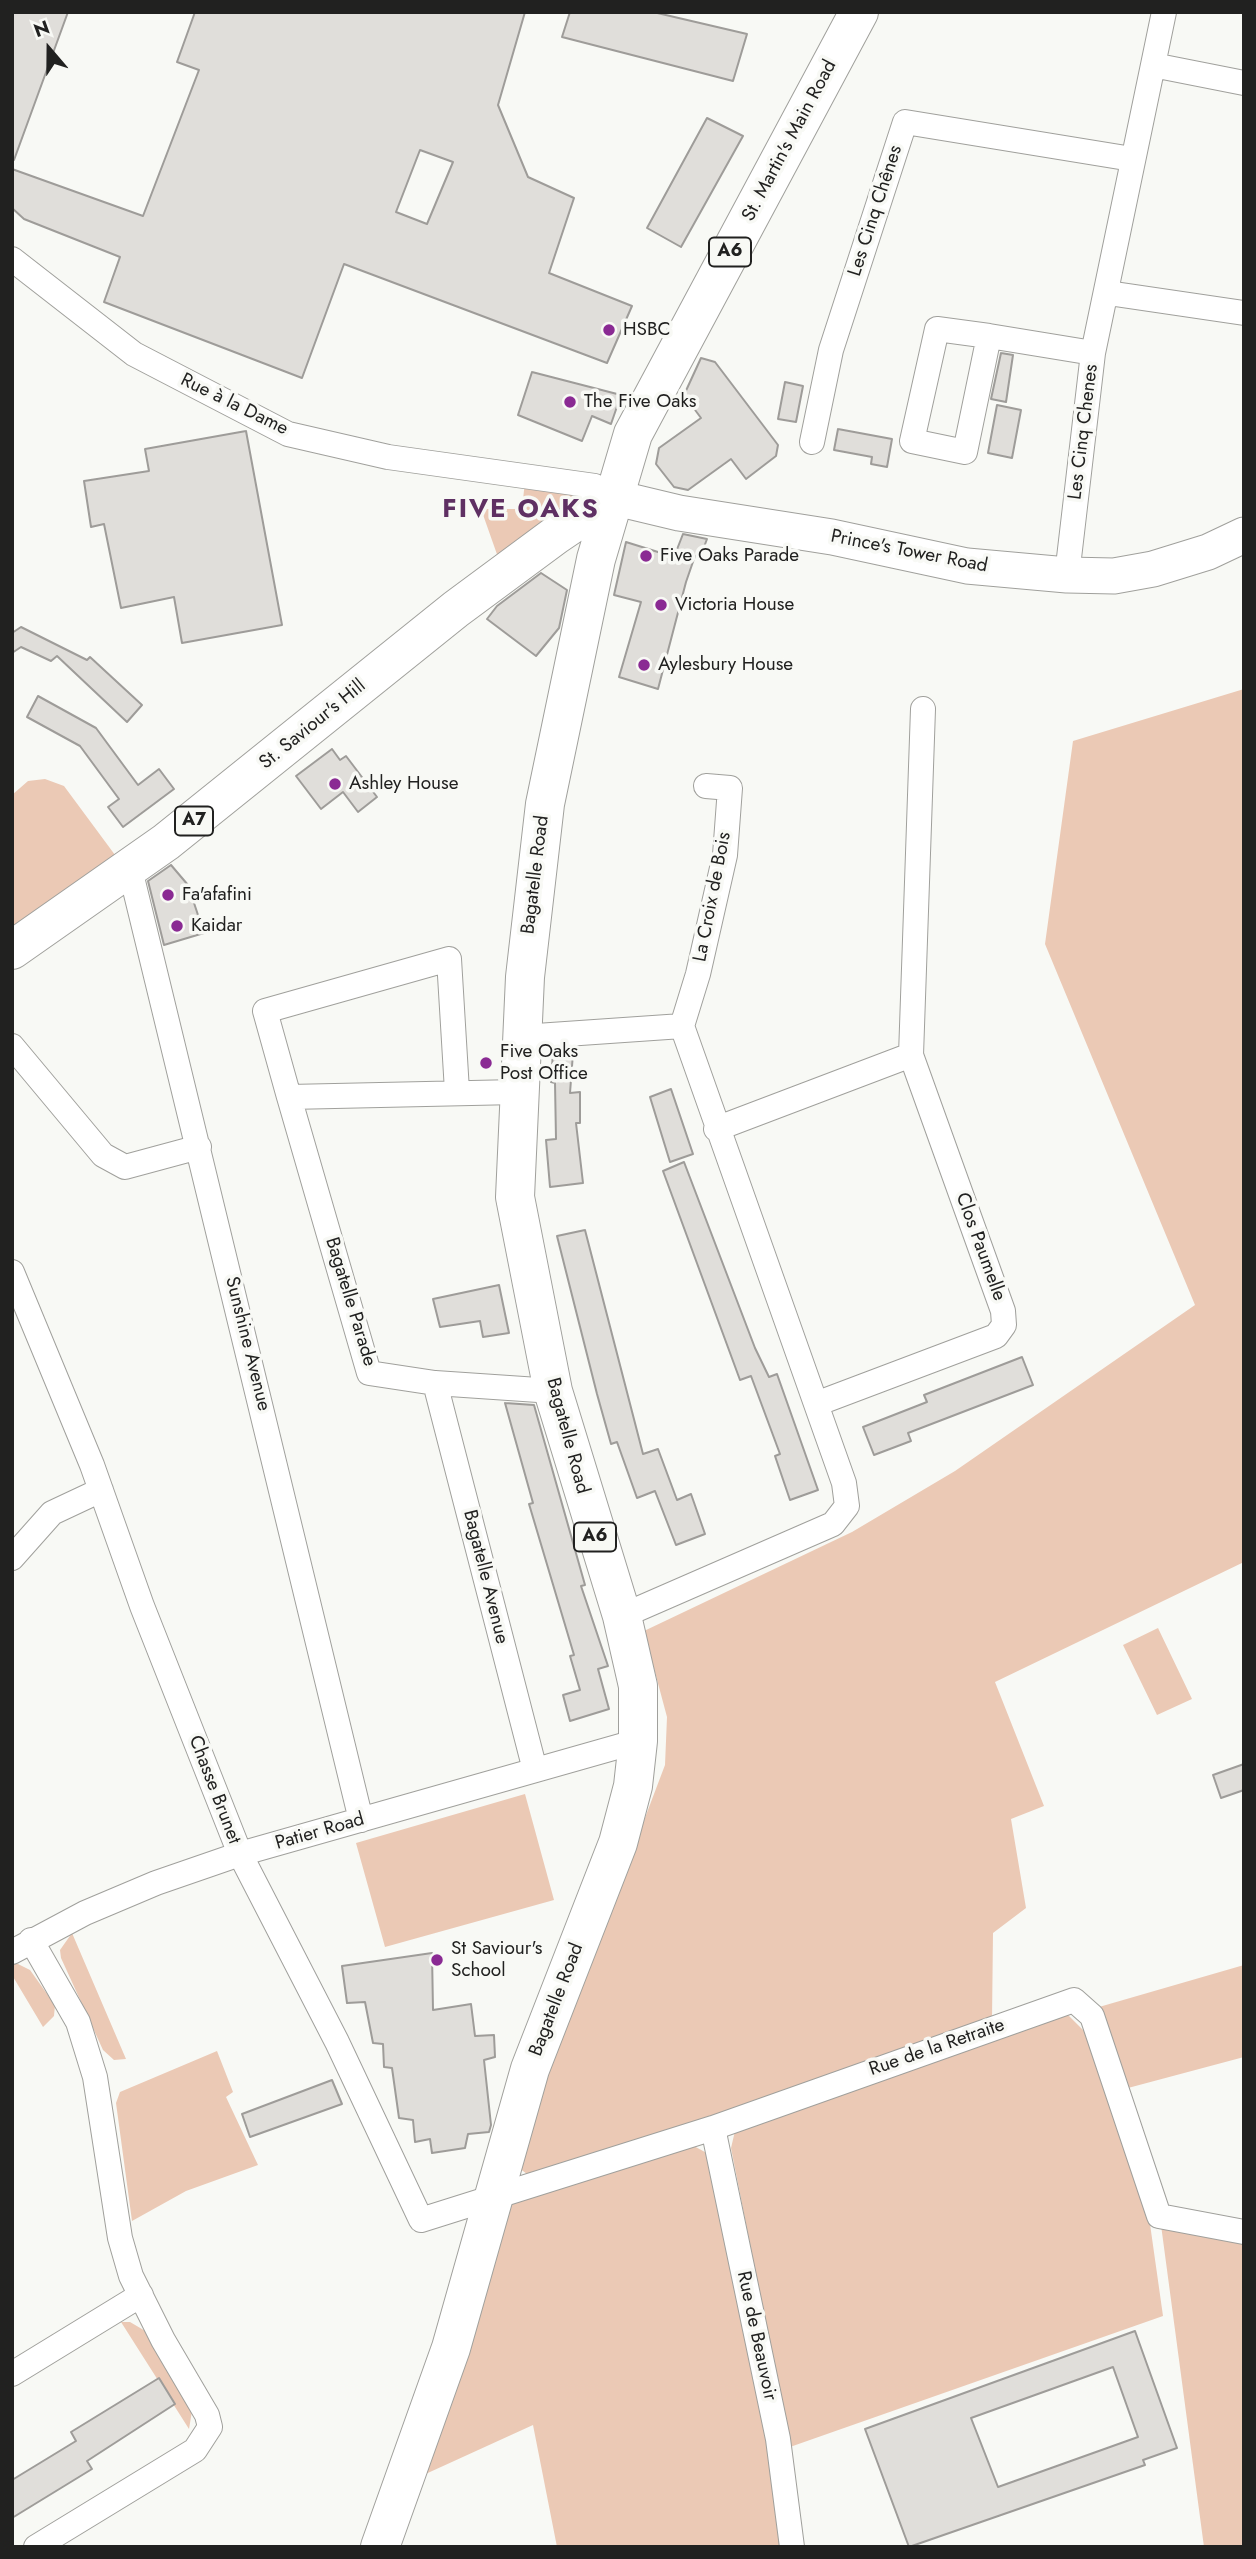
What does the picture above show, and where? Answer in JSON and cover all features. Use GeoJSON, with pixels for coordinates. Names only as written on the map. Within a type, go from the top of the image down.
{"type":"FeatureCollection","features":[{"type":"Feature","properties":{"kind":"main road","name":"St. Martin's Main Road"},"geometry":{"type":"LineString","coordinates":[[612,497],[633,434],[859,12]]}},
{"type":"Feature","properties":{"kind":"main road","name":"St. Saviour's Hill"},"geometry":{"type":"LineString","coordinates":[[12,950],[130,869],[250,777],[456,609],[551,538],[612,497]]}},
{"type":"Feature","properties":{"kind":"main road","name":"Bagatelle Road"},"geometry":{"type":"LineString","coordinates":[[380,2547],[450,2348],[530,2069],[618,1843],[633,1786],[638,1741],[638,1686],[622,1616],[553,1391],[515,1197],[517,1092],[524,977],[545,804],[596,559],[612,497]]}},
{"type":"Feature","properties":{"kind":"main road","name":"Prince's Tower Road"},"geometry":{"type":"LineString","coordinates":[[612,497],[679,513],[832,537],[967,566],[1067,575],[1114,576],[1153,569],[1208,552],[1244,535]]}},
{"type":"Feature","properties":{"kind":"main road"},"geometry":{"type":"LineString","coordinates":[[551,538],[575,533],[589,542],[596,559]]}},
{"type":"Feature","properties":{"kind":"street"},"geometry":{"type":"LineString","coordinates":[[1093,353],[1108,293],[1132,159],[1164,12]]}},
{"type":"Feature","properties":{"kind":"street"},"geometry":{"type":"LineString","coordinates":[[1153,65],[1244,83]]}},
{"type":"Feature","properties":{"kind":"street","name":"Les Cinq Chênes"},"geometry":{"type":"LineString","coordinates":[[812,442],[831,350],[905,122],[1132,159]]}},
{"type":"Feature","properties":{"kind":"street","name":"Rue à la Dame"},"geometry":{"type":"LineString","coordinates":[[12,259],[134,354],[288,434],[388,457],[595,486],[612,497]]}},
{"type":"Feature","properties":{"kind":"street"},"geometry":{"type":"LineString","coordinates":[[1108,293],[1244,313]]}},
{"type":"Feature","properties":{"kind":"street","name":"Les Cinq Chenes"},"geometry":{"type":"LineString","coordinates":[[989,336],[965,452],[912,441],[937,329],[989,336],[1093,353],[1067,575]]}},
{"type":"Feature","properties":{"kind":"street","name":"Clos Paumelle"},"geometry":{"type":"LineString","coordinates":[[816,1404],[996,1336],[1004,1325],[1003,1311],[911,1055],[923,709]]}},
{"type":"Feature","properties":{"kind":"street","name":"La Croix de Bois"},"geometry":{"type":"LineString","coordinates":[[682,1027],[698,974],[725,855],[730,788],[706,786]]}},
{"type":"Feature","properties":{"kind":"street","name":"Sunshine Avenue"},"geometry":{"type":"LineString","coordinates":[[130,869],[361,1820]]}},
{"type":"Feature","properties":{"kind":"street","name":"Bagatelle Parade"},"geometry":{"type":"LineString","coordinates":[[457,1091],[449,959],[265,1011],[369,1373],[435,1383],[553,1391]]}},
{"type":"Feature","properties":{"kind":"street"},"geometry":{"type":"LineString","coordinates":[[522,1037],[682,1027],[716,1129],[844,1483],[847,1506],[833,1524],[622,1616]]}},
{"type":"Feature","properties":{"kind":"street"},"geometry":{"type":"LineString","coordinates":[[12,1046],[103,1154],[125,1167],[199,1147]]}},
{"type":"Feature","properties":{"kind":"street"},"geometry":{"type":"LineString","coordinates":[[716,1129],[911,1055]]}},
{"type":"Feature","properties":{"kind":"street"},"geometry":{"type":"LineString","coordinates":[[289,1097],[457,1091],[517,1092]]}},
{"type":"Feature","properties":{"kind":"street","name":"Chasse Brunet"},"geometry":{"type":"LineString","coordinates":[[12,1272],[101,1490],[142,1606],[240,1854],[337,2042],[421,2220],[494,2196]]}},
{"type":"Feature","properties":{"kind":"street","name":"Bagatelle Avenue"},"geometry":{"type":"LineString","coordinates":[[435,1383],[534,1770]]}},
{"type":"Feature","properties":{"kind":"street"},"geometry":{"type":"LineString","coordinates":[[12,1558],[52,1513],[101,1490]]}},
{"type":"Feature","properties":{"kind":"street","name":"Patier Road"},"geometry":{"type":"LineString","coordinates":[[22,1946],[85,1913],[156,1883],[240,1854],[638,1741]]}},
{"type":"Feature","properties":{"kind":"street"},"geometry":{"type":"LineString","coordinates":[[22,1946],[78,2022],[96,2077],[120,2238],[131,2276],[207,2415],[210,2427],[195,2450],[36,2547]]}},
{"type":"Feature","properties":{"kind":"street","name":"Rue de la Retraite"},"geometry":{"type":"LineString","coordinates":[[494,2196],[713,2127],[1074,2000],[1092,2016],[1159,2216],[1244,2232]]}},
{"type":"Feature","properties":{"kind":"street","name":"Rue de Beauvoir"},"geometry":{"type":"LineString","coordinates":[[713,2127],[778,2440],[792,2547]]}},
{"type":"Feature","properties":{"kind":"street"},"geometry":{"type":"LineString","coordinates":[[12,2374],[141,2295]]}},
{"type":"Feature","properties":{"kind":"shaded area"},"geometry":{"type":"Polygon","coordinates":[[[525,481],[569,487],[578,498],[499,560],[481,509],[522,509],[525,481]]]}},
{"type":"Feature","properties":{"kind":"shaded area"},"geometry":{"type":"Polygon","coordinates":[[[1244,689],[1244,1562],[995,1682],[1044,1806],[1011,1819],[1026,1908],[993,1933],[992,2020],[531,2177],[519,2168],[546,2079],[665,1765],[667,1717],[644,1631],[852,1532],[955,1471],[1195,1305],[1045,944],[1073,741],[1244,689]]]}},
{"type":"Feature","properties":{"kind":"shaded area"},"geometry":{"type":"Polygon","coordinates":[[[45,779],[64,786],[118,859],[12,934],[12,795],[28,781],[45,779]]]}},
{"type":"Feature","properties":{"kind":"shaded area"},"geometry":{"type":"Polygon","coordinates":[[[1158,1628],[1192,1699],[1157,1715],[1123,1645],[1158,1628]]]}},
{"type":"Feature","properties":{"kind":"shaded area"},"geometry":{"type":"Polygon","coordinates":[[[525,1794],[554,1900],[385,1947],[356,1843],[525,1794]]]}},
{"type":"Feature","properties":{"kind":"shaded area"},"geometry":{"type":"Polygon","coordinates":[[[72,1933],[126,2059],[114,2060],[103,2050],[61,1958],[60,1950],[72,1933]]]}},
{"type":"Feature","properties":{"kind":"shaded area"},"geometry":{"type":"Polygon","coordinates":[[[12,1964],[30,1970],[55,2005],[54,2016],[43,2027],[12,1975],[12,1964]]]}},
{"type":"Feature","properties":{"kind":"shaded area"},"geometry":{"type":"Polygon","coordinates":[[[1244,1965],[1244,2057],[1128,2088],[1099,2007],[1244,1965]]]}},
{"type":"Feature","properties":{"kind":"shaded area"},"geometry":{"type":"Polygon","coordinates":[[[1067,2014],[1085,2032],[1150,2224],[1163,2316],[790,2447],[731,2148],[735,2131],[1067,2014]]]}},
{"type":"Feature","properties":{"kind":"shaded area"},"geometry":{"type":"Polygon","coordinates":[[[217,2051],[233,2092],[226,2097],[258,2165],[186,2191],[132,2221],[116,2103],[120,2092],[217,2051]]]}},
{"type":"Feature","properties":{"kind":"shaded area"},"geometry":{"type":"Polygon","coordinates":[[[692,2145],[714,2157],[774,2459],[785,2547],[557,2547],[533,2425],[419,2477],[510,2205],[692,2145]]]}},
{"type":"Feature","properties":{"kind":"shaded area"},"geometry":{"type":"Polygon","coordinates":[[[1161,2225],[1244,2240],[1244,2547],[1204,2547],[1161,2225]]]}},
{"type":"Feature","properties":{"kind":"shaded area"},"geometry":{"type":"Polygon","coordinates":[[[121,2322],[130,2322],[147,2332],[192,2411],[189,2429],[121,2322]]]}},
{"type":"Feature","properties":{"kind":"building"},"geometry":{"type":"Polygon","coordinates":[[[12,12],[68,12],[14,160],[12,159],[12,12]]]}},
{"type":"Feature","properties":{"kind":"building"},"geometry":{"type":"Polygon","coordinates":[[[195,12],[525,12],[498,105],[528,177],[574,198],[549,273],[632,306],[607,363],[344,264],[302,378],[104,302],[120,257],[24,219],[12,208],[12,169],[143,216],[199,70],[177,62],[195,12]],[[420,150],[396,212],[427,224],[453,162],[420,150]]]}},
{"type":"Feature","properties":{"kind":"building"},"geometry":{"type":"Polygon","coordinates":[[[570,12],[653,12],[747,34],[733,81],[562,37],[570,12]]]}},
{"type":"Feature","properties":{"kind":"building"},"geometry":{"type":"Polygon","coordinates":[[[707,118],[743,136],[681,247],[647,228],[707,118]]]}},
{"type":"Feature","properties":{"kind":"building"},"geometry":{"type":"Polygon","coordinates":[[[1001,353],[1013,355],[1006,402],[991,399],[1001,353]]]}},
{"type":"Feature","properties":{"kind":"building"},"geometry":{"type":"Polygon","coordinates":[[[701,358],[715,362],[778,445],[776,456],[746,479],[731,459],[688,490],[674,487],[656,464],[659,448],[701,418],[684,395],[701,358]]]}},
{"type":"Feature","properties":{"kind":"building","name":"The Five Oaks"},"geometry":{"type":"Polygon","coordinates":[[[532,372],[621,395],[611,424],[592,416],[582,441],[518,415],[532,372]]]}},
{"type":"Feature","properties":{"kind":"building"},"geometry":{"type":"Polygon","coordinates":[[[785,382],[803,386],[796,422],[778,419],[785,382]]]}},
{"type":"Feature","properties":{"kind":"building"},"geometry":{"type":"Polygon","coordinates":[[[997,405],[1021,410],[1012,458],[988,453],[997,405]]]}},
{"type":"Feature","properties":{"kind":"building"},"geometry":{"type":"Polygon","coordinates":[[[838,429],[892,439],[887,467],[871,464],[872,457],[834,450],[838,429]]]}},
{"type":"Feature","properties":{"kind":"building"},"geometry":{"type":"Polygon","coordinates":[[[246,431],[282,625],[182,643],[174,597],[121,608],[104,524],[91,527],[84,481],[149,471],[145,449],[246,431]]]}},
{"type":"Feature","properties":{"kind":"building"},"geometry":{"type":"Polygon","coordinates":[[[683,534],[707,539],[701,555],[695,556],[686,582],[658,689],[619,677],[641,602],[614,595],[626,542],[674,557],[683,534]]]}},
{"type":"Feature","properties":{"kind":"building"},"geometry":{"type":"Polygon","coordinates":[[[541,573],[567,590],[559,628],[536,656],[487,619],[497,606],[541,573]]]}},
{"type":"Feature","properties":{"kind":"building"},"geometry":{"type":"Polygon","coordinates":[[[21,627],[87,660],[90,657],[142,705],[127,722],[57,656],[51,661],[21,647],[12,653],[12,633],[21,627]]]}},
{"type":"Feature","properties":{"kind":"building"},"geometry":{"type":"Polygon","coordinates":[[[38,696],[96,728],[138,785],[159,769],[174,789],[123,827],[108,807],[119,799],[80,746],[27,717],[38,696]]]}},
{"type":"Feature","properties":{"kind":"building","name":"Ashley House"},"geometry":{"type":"Polygon","coordinates":[[[332,749],[340,760],[346,756],[377,797],[358,812],[343,792],[321,809],[296,776],[332,749]]]}},
{"type":"Feature","properties":{"kind":"building"},"geometry":{"type":"Polygon","coordinates":[[[171,865],[188,885],[204,933],[164,945],[148,881],[171,865]]]}},
{"type":"Feature","properties":{"kind":"building"},"geometry":{"type":"Polygon","coordinates":[[[553,1052],[573,1053],[570,1093],[580,1092],[580,1123],[576,1123],[583,1183],[550,1187],[546,1140],[556,1139],[555,1083],[551,1082],[553,1052]]]}},
{"type":"Feature","properties":{"kind":"building"},"geometry":{"type":"Polygon","coordinates":[[[671,1089],[693,1154],[670,1162],[650,1097],[671,1089]]]}},
{"type":"Feature","properties":{"kind":"building"},"geometry":{"type":"Polygon","coordinates":[[[684,1162],[755,1348],[769,1377],[777,1374],[818,1490],[790,1500],[775,1456],[780,1454],[751,1376],[740,1380],[663,1171],[684,1162]]]}},
{"type":"Feature","properties":{"kind":"building"},"geometry":{"type":"Polygon","coordinates":[[[585,1230],[643,1454],[658,1449],[677,1500],[691,1494],[705,1534],[676,1545],[655,1491],[637,1498],[617,1442],[611,1444],[557,1236],[585,1230]]]}},
{"type":"Feature","properties":{"kind":"building"},"geometry":{"type":"Polygon","coordinates":[[[499,1285],[509,1333],[483,1337],[480,1321],[440,1327],[433,1299],[499,1285]]]}},
{"type":"Feature","properties":{"kind":"building"},"geometry":{"type":"Polygon","coordinates":[[[1022,1357],[1033,1385],[908,1433],[911,1441],[874,1455],[863,1427],[927,1402],[924,1395],[1022,1357]]]}},
{"type":"Feature","properties":{"kind":"building"},"geometry":{"type":"Polygon","coordinates":[[[505,1403],[534,1405],[585,1585],[581,1586],[608,1666],[598,1669],[609,1709],[570,1721],[563,1695],[580,1690],[570,1656],[574,1655],[529,1504],[533,1503],[505,1403]]]}},
{"type":"Feature","properties":{"kind":"building"},"geometry":{"type":"Polygon","coordinates":[[[1244,1764],[1244,1790],[1221,1798],[1213,1775],[1244,1764]]]}},
{"type":"Feature","properties":{"kind":"building"},"geometry":{"type":"Polygon","coordinates":[[[432,1953],[433,2010],[471,2004],[475,2036],[494,2035],[495,2057],[484,2060],[491,2125],[489,2132],[468,2134],[465,2148],[432,2153],[430,2139],[415,2142],[413,2120],[399,2118],[392,2068],[384,2067],[383,2044],[373,2043],[365,2002],[347,2003],[342,1966],[432,1953]]]}},
{"type":"Feature","properties":{"kind":"building"},"geometry":{"type":"Polygon","coordinates":[[[332,2080],[342,2104],[250,2137],[242,2114],[332,2080]]]}},
{"type":"Feature","properties":{"kind":"building"},"geometry":{"type":"Polygon","coordinates":[[[1135,2331],[1177,2448],[1143,2460],[1145,2465],[909,2547],[865,2429],[1135,2331]],[[1113,2367],[971,2418],[998,2487],[1138,2437],[1113,2367]]]}},
{"type":"Feature","properties":{"kind":"building"},"geometry":{"type":"Polygon","coordinates":[[[159,2378],[175,2404],[87,2461],[92,2469],[12,2518],[12,2480],[76,2441],[71,2432],[159,2378]]]}},
{"type":"Feature","properties":{"kind":"place","name":"HSBC"},"geometry":{"type":"Point","coordinates":[609,330]}},
{"type":"Feature","properties":{"kind":"place","name":"The Five Oaks"},"geometry":{"type":"Point","coordinates":[570,402]}},
{"type":"Feature","properties":{"kind":"place","name":"Five Oaks Parade"},"geometry":{"type":"Point","coordinates":[646,556]}},
{"type":"Feature","properties":{"kind":"place","name":"Victoria House"},"geometry":{"type":"Point","coordinates":[661,605]}},
{"type":"Feature","properties":{"kind":"place","name":"Aylesbury House"},"geometry":{"type":"Point","coordinates":[644,665]}},
{"type":"Feature","properties":{"kind":"place","name":"Ashley House"},"geometry":{"type":"Point","coordinates":[335,784]}},
{"type":"Feature","properties":{"kind":"place","name":"Fa'afafini"},"geometry":{"type":"Point","coordinates":[168,895]}},
{"type":"Feature","properties":{"kind":"place","name":"Kaidar"},"geometry":{"type":"Point","coordinates":[177,926]}},
{"type":"Feature","properties":{"kind":"place","name":"Five Oaks Post Office"},"geometry":{"type":"Point","coordinates":[486,1063]}},
{"type":"Feature","properties":{"kind":"place","name":"St Saviour's School"},"geometry":{"type":"Point","coordinates":[437,1960]}},
{"type":"Feature","properties":{"kind":"district","name":"FIVE OAKS"},"geometry":{"type":"Point","coordinates":[521,511]}}]}
